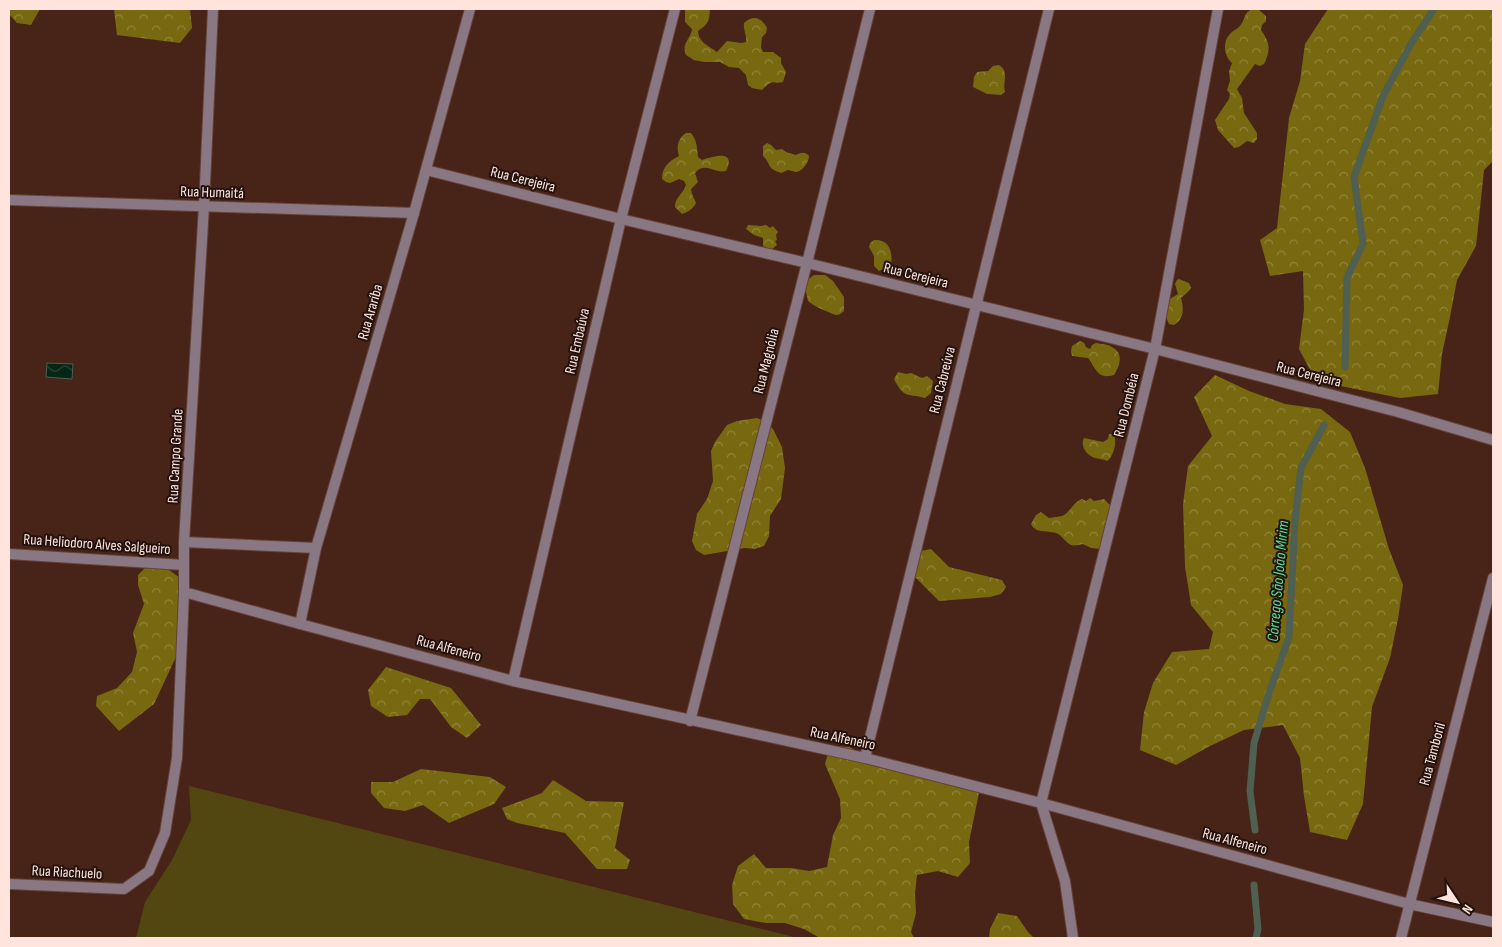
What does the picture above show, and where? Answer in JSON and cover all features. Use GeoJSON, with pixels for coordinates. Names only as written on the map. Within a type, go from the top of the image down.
{"type":"FeatureCollection","features":[{"type":"Feature","properties":{"kind":"street","name":"Rua Campo Grande"},"geometry":{"type":"LineString","coordinates":[[124,890],[149,871],[166,834],[177,758],[184,592],[184,542],[204,206],[213,9]]}},
{"type":"Feature","properties":{"kind":"street","name":"Rua Araríba"},"geometry":{"type":"LineString","coordinates":[[300,624],[316,548],[414,213],[470,9]]}},
{"type":"Feature","properties":{"kind":"street","name":"Rua Embaúva"},"geometry":{"type":"LineString","coordinates":[[513,681],[621,219],[675,9]]}},
{"type":"Feature","properties":{"kind":"street","name":"Rua Magnólia"},"geometry":{"type":"LineString","coordinates":[[690,720],[807,264],[870,9]]}},
{"type":"Feature","properties":{"kind":"street","name":"Rua Cabreúva"},"geometry":{"type":"LineString","coordinates":[[865,758],[1049,9]]}},
{"type":"Feature","properties":{"kind":"street","name":"Rua Dombéia"},"geometry":{"type":"LineString","coordinates":[[1041,803],[1155,349],[1218,9]]}},
{"type":"Feature","properties":{"kind":"street","name":"Rua Cerejeira"},"geometry":{"type":"LineString","coordinates":[[426,170],[1155,349],[1398,412],[1493,440]]}},
{"type":"Feature","properties":{"kind":"street","name":"Rua Humaitá"},"geometry":{"type":"LineString","coordinates":[[9,200],[414,213]]}},
{"type":"Feature","properties":{"kind":"street","name":"Rua Heliodoro Alves Salgueiro"},"geometry":{"type":"LineString","coordinates":[[184,542],[316,548]]}},
{"type":"Feature","properties":{"kind":"street","name":"Rua Heliodoro Alves Salgueiro"},"geometry":{"type":"LineString","coordinates":[[9,554],[184,565]]}},
{"type":"Feature","properties":{"kind":"street","name":"Rua Tamboril"},"geometry":{"type":"LineString","coordinates":[[1401,938],[1493,578]]}},
{"type":"Feature","properties":{"kind":"street","name":"Rua Alfeneiro"},"geometry":{"type":"LineString","coordinates":[[184,592],[513,681],[865,758],[1041,803],[1409,904],[1493,922]]}},
{"type":"Feature","properties":{"kind":"street"},"geometry":{"type":"LineString","coordinates":[[1041,803],[1065,881],[1073,938]]}},
{"type":"Feature","properties":{"kind":"street","name":"Rua Riachuelo"},"geometry":{"type":"LineString","coordinates":[[9,884],[124,890]]}},
{"type":"Feature","properties":{"kind":"shaded area"},"geometry":{"type":"Polygon","coordinates":[[[189,786],[798,938],[136,938],[145,902],[172,860],[191,820],[189,786]]]}},
{"type":"Feature","properties":{"kind":"green space"},"geometry":{"type":"Polygon","coordinates":[[[9,9],[40,9],[31,25],[17,23],[9,14],[9,9]]]}},
{"type":"Feature","properties":{"kind":"green space"},"geometry":{"type":"Polygon","coordinates":[[[114,9],[190,9],[192,28],[180,43],[117,35],[114,9]]]}},
{"type":"Feature","properties":{"kind":"green space"},"geometry":{"type":"Polygon","coordinates":[[[685,9],[710,9],[708,22],[698,31],[698,35],[704,43],[717,52],[727,41],[746,42],[744,23],[747,20],[757,18],[763,22],[767,28],[766,33],[762,37],[761,47],[763,52],[773,52],[781,58],[781,63],[786,72],[783,82],[771,83],[762,90],[752,88],[748,85],[746,75],[739,68],[729,67],[720,62],[694,60],[686,55],[685,44],[692,29],[685,22],[685,9]]]}},
{"type":"Feature","properties":{"kind":"green space"},"geometry":{"type":"Polygon","coordinates":[[[1253,9],[1258,9],[1266,16],[1266,21],[1262,25],[1261,30],[1268,43],[1268,54],[1264,64],[1260,66],[1255,64],[1237,89],[1242,98],[1244,113],[1257,133],[1257,139],[1254,143],[1247,141],[1234,148],[1218,130],[1215,120],[1229,99],[1230,94],[1227,90],[1232,63],[1227,57],[1225,45],[1227,37],[1238,28],[1246,14],[1253,9]]]}},
{"type":"Feature","properties":{"kind":"green space"},"geometry":{"type":"Polygon","coordinates":[[[1328,9],[1493,9],[1493,161],[1484,170],[1476,246],[1457,280],[1442,354],[1438,394],[1400,398],[1316,381],[1299,349],[1304,310],[1303,271],[1270,276],[1260,240],[1277,228],[1289,118],[1300,81],[1305,44],[1328,9]]]}},
{"type":"Feature","properties":{"kind":"green space"},"geometry":{"type":"Polygon","coordinates":[[[999,65],[1005,74],[1005,92],[1001,95],[987,94],[973,87],[974,77],[977,72],[988,71],[993,66],[999,65]]]}},
{"type":"Feature","properties":{"kind":"green space"},"geometry":{"type":"Polygon","coordinates":[[[686,133],[691,133],[693,136],[698,157],[702,160],[722,156],[728,159],[729,164],[726,171],[702,168],[695,173],[698,182],[691,189],[696,203],[690,210],[682,214],[675,207],[676,201],[686,185],[684,181],[679,179],[670,183],[662,179],[663,171],[667,165],[679,156],[678,143],[686,133]]]}},
{"type":"Feature","properties":{"kind":"green space"},"geometry":{"type":"Polygon","coordinates":[[[767,143],[776,150],[782,149],[796,155],[806,153],[809,156],[808,161],[803,169],[798,172],[788,170],[781,173],[776,171],[771,168],[763,156],[763,146],[767,143]]]}},
{"type":"Feature","properties":{"kind":"green space"},"geometry":{"type":"Polygon","coordinates":[[[748,225],[766,225],[770,228],[773,226],[778,232],[776,235],[777,240],[775,241],[777,245],[771,250],[763,246],[763,238],[754,235],[746,229],[748,225]]]}},
{"type":"Feature","properties":{"kind":"green space"},"geometry":{"type":"Polygon","coordinates":[[[874,240],[887,244],[891,252],[891,265],[879,271],[874,266],[874,256],[869,247],[870,243],[874,240]]]}},
{"type":"Feature","properties":{"kind":"green space"},"geometry":{"type":"Polygon","coordinates":[[[814,275],[825,275],[833,281],[844,297],[844,311],[842,313],[833,314],[808,301],[806,281],[814,275]]]}},
{"type":"Feature","properties":{"kind":"green space"},"geometry":{"type":"Polygon","coordinates":[[[1179,279],[1189,283],[1191,288],[1181,298],[1182,313],[1180,320],[1174,325],[1169,324],[1164,312],[1168,300],[1178,294],[1175,284],[1179,279]]]}},
{"type":"Feature","properties":{"kind":"green space"},"geometry":{"type":"Polygon","coordinates":[[[1080,341],[1090,349],[1096,343],[1109,345],[1116,350],[1120,360],[1114,375],[1104,376],[1095,369],[1088,358],[1072,356],[1072,346],[1080,341]]]}},
{"type":"Feature","properties":{"kind":"green space"},"geometry":{"type":"Polygon","coordinates":[[[898,372],[911,373],[922,378],[927,376],[933,381],[931,393],[925,398],[906,394],[894,379],[898,372]]]}},
{"type":"Feature","properties":{"kind":"green space"},"geometry":{"type":"Polygon","coordinates":[[[1215,375],[1249,391],[1285,404],[1321,409],[1350,432],[1365,468],[1389,549],[1403,585],[1390,658],[1372,707],[1363,804],[1347,840],[1310,832],[1300,758],[1283,725],[1244,730],[1176,765],[1140,750],[1144,712],[1153,683],[1172,652],[1209,649],[1213,632],[1191,605],[1185,567],[1183,504],[1188,466],[1212,436],[1194,397],[1215,375]]]}},
{"type":"Feature","properties":{"kind":"green space"},"geometry":{"type":"Polygon","coordinates":[[[757,418],[766,422],[773,429],[782,447],[785,468],[781,499],[770,516],[769,536],[764,546],[755,549],[745,548],[704,555],[696,550],[692,541],[697,514],[707,499],[713,481],[711,451],[727,425],[737,421],[757,418]]]}},
{"type":"Feature","properties":{"kind":"green space"},"geometry":{"type":"Polygon","coordinates":[[[1109,434],[1114,434],[1115,445],[1107,461],[1092,457],[1083,447],[1084,438],[1103,442],[1108,439],[1109,434]]]}},
{"type":"Feature","properties":{"kind":"green space"},"geometry":{"type":"Polygon","coordinates":[[[1090,498],[1094,501],[1104,499],[1111,506],[1101,549],[1091,548],[1083,544],[1071,545],[1058,534],[1036,529],[1031,524],[1036,515],[1041,512],[1049,518],[1062,516],[1079,500],[1086,501],[1090,498]]]}},
{"type":"Feature","properties":{"kind":"green space"},"geometry":{"type":"Polygon","coordinates":[[[931,549],[949,567],[1002,580],[1006,587],[1001,594],[990,597],[939,601],[911,573],[921,551],[931,549]]]}},
{"type":"Feature","properties":{"kind":"green space"},"geometry":{"type":"Polygon","coordinates":[[[165,567],[180,578],[181,646],[154,704],[119,731],[96,706],[97,696],[117,688],[132,672],[137,652],[133,633],[144,604],[138,585],[138,575],[145,568],[165,567]]]}},
{"type":"Feature","properties":{"kind":"green space"},"geometry":{"type":"Polygon","coordinates":[[[386,667],[451,688],[481,725],[467,738],[451,727],[430,699],[420,699],[407,715],[388,717],[371,706],[368,690],[386,667]]]}},
{"type":"Feature","properties":{"kind":"green space"},"geometry":{"type":"Polygon","coordinates":[[[830,746],[850,747],[865,758],[981,783],[969,842],[970,863],[958,877],[938,871],[917,875],[916,913],[911,932],[914,938],[820,938],[804,929],[785,923],[766,923],[744,919],[733,904],[732,885],[738,866],[754,854],[766,868],[791,868],[809,871],[827,867],[833,835],[841,818],[840,799],[825,764],[830,746]]]}},
{"type":"Feature","properties":{"kind":"green space"},"geometry":{"type":"Polygon","coordinates":[[[421,769],[490,777],[506,787],[494,804],[449,823],[423,805],[405,811],[384,808],[371,793],[371,782],[393,782],[421,769]]]}},
{"type":"Feature","properties":{"kind":"green space"},"geometry":{"type":"Polygon","coordinates":[[[553,780],[586,801],[624,802],[615,848],[630,860],[627,869],[597,869],[565,833],[517,823],[507,819],[502,808],[542,793],[553,780]]]}},
{"type":"Feature","properties":{"kind":"green space"},"geometry":{"type":"Polygon","coordinates":[[[998,913],[1017,916],[1034,938],[989,938],[990,929],[998,913]]]}},
{"type":"Feature","properties":{"kind":"water"},"geometry":{"type":"Polygon","coordinates":[[[47,363],[73,364],[72,379],[46,377],[47,363]]]}},
{"type":"Feature","properties":{"kind":"waterway","name":"Córrego São João Mirim"},"geometry":{"type":"LineString","coordinates":[[1345,367],[1347,277],[1363,244],[1354,177],[1383,96],[1412,42],[1434,9]]}},
{"type":"Feature","properties":{"kind":"waterway","name":"Córrego São João Mirim"},"geometry":{"type":"LineString","coordinates":[[1255,830],[1250,791],[1254,743],[1289,637],[1295,520],[1301,468],[1324,425]]}},
{"type":"Feature","properties":{"kind":"waterway","name":"Córrego São João Mirim"},"geometry":{"type":"LineString","coordinates":[[1254,885],[1258,929],[1256,938]]}}]}
